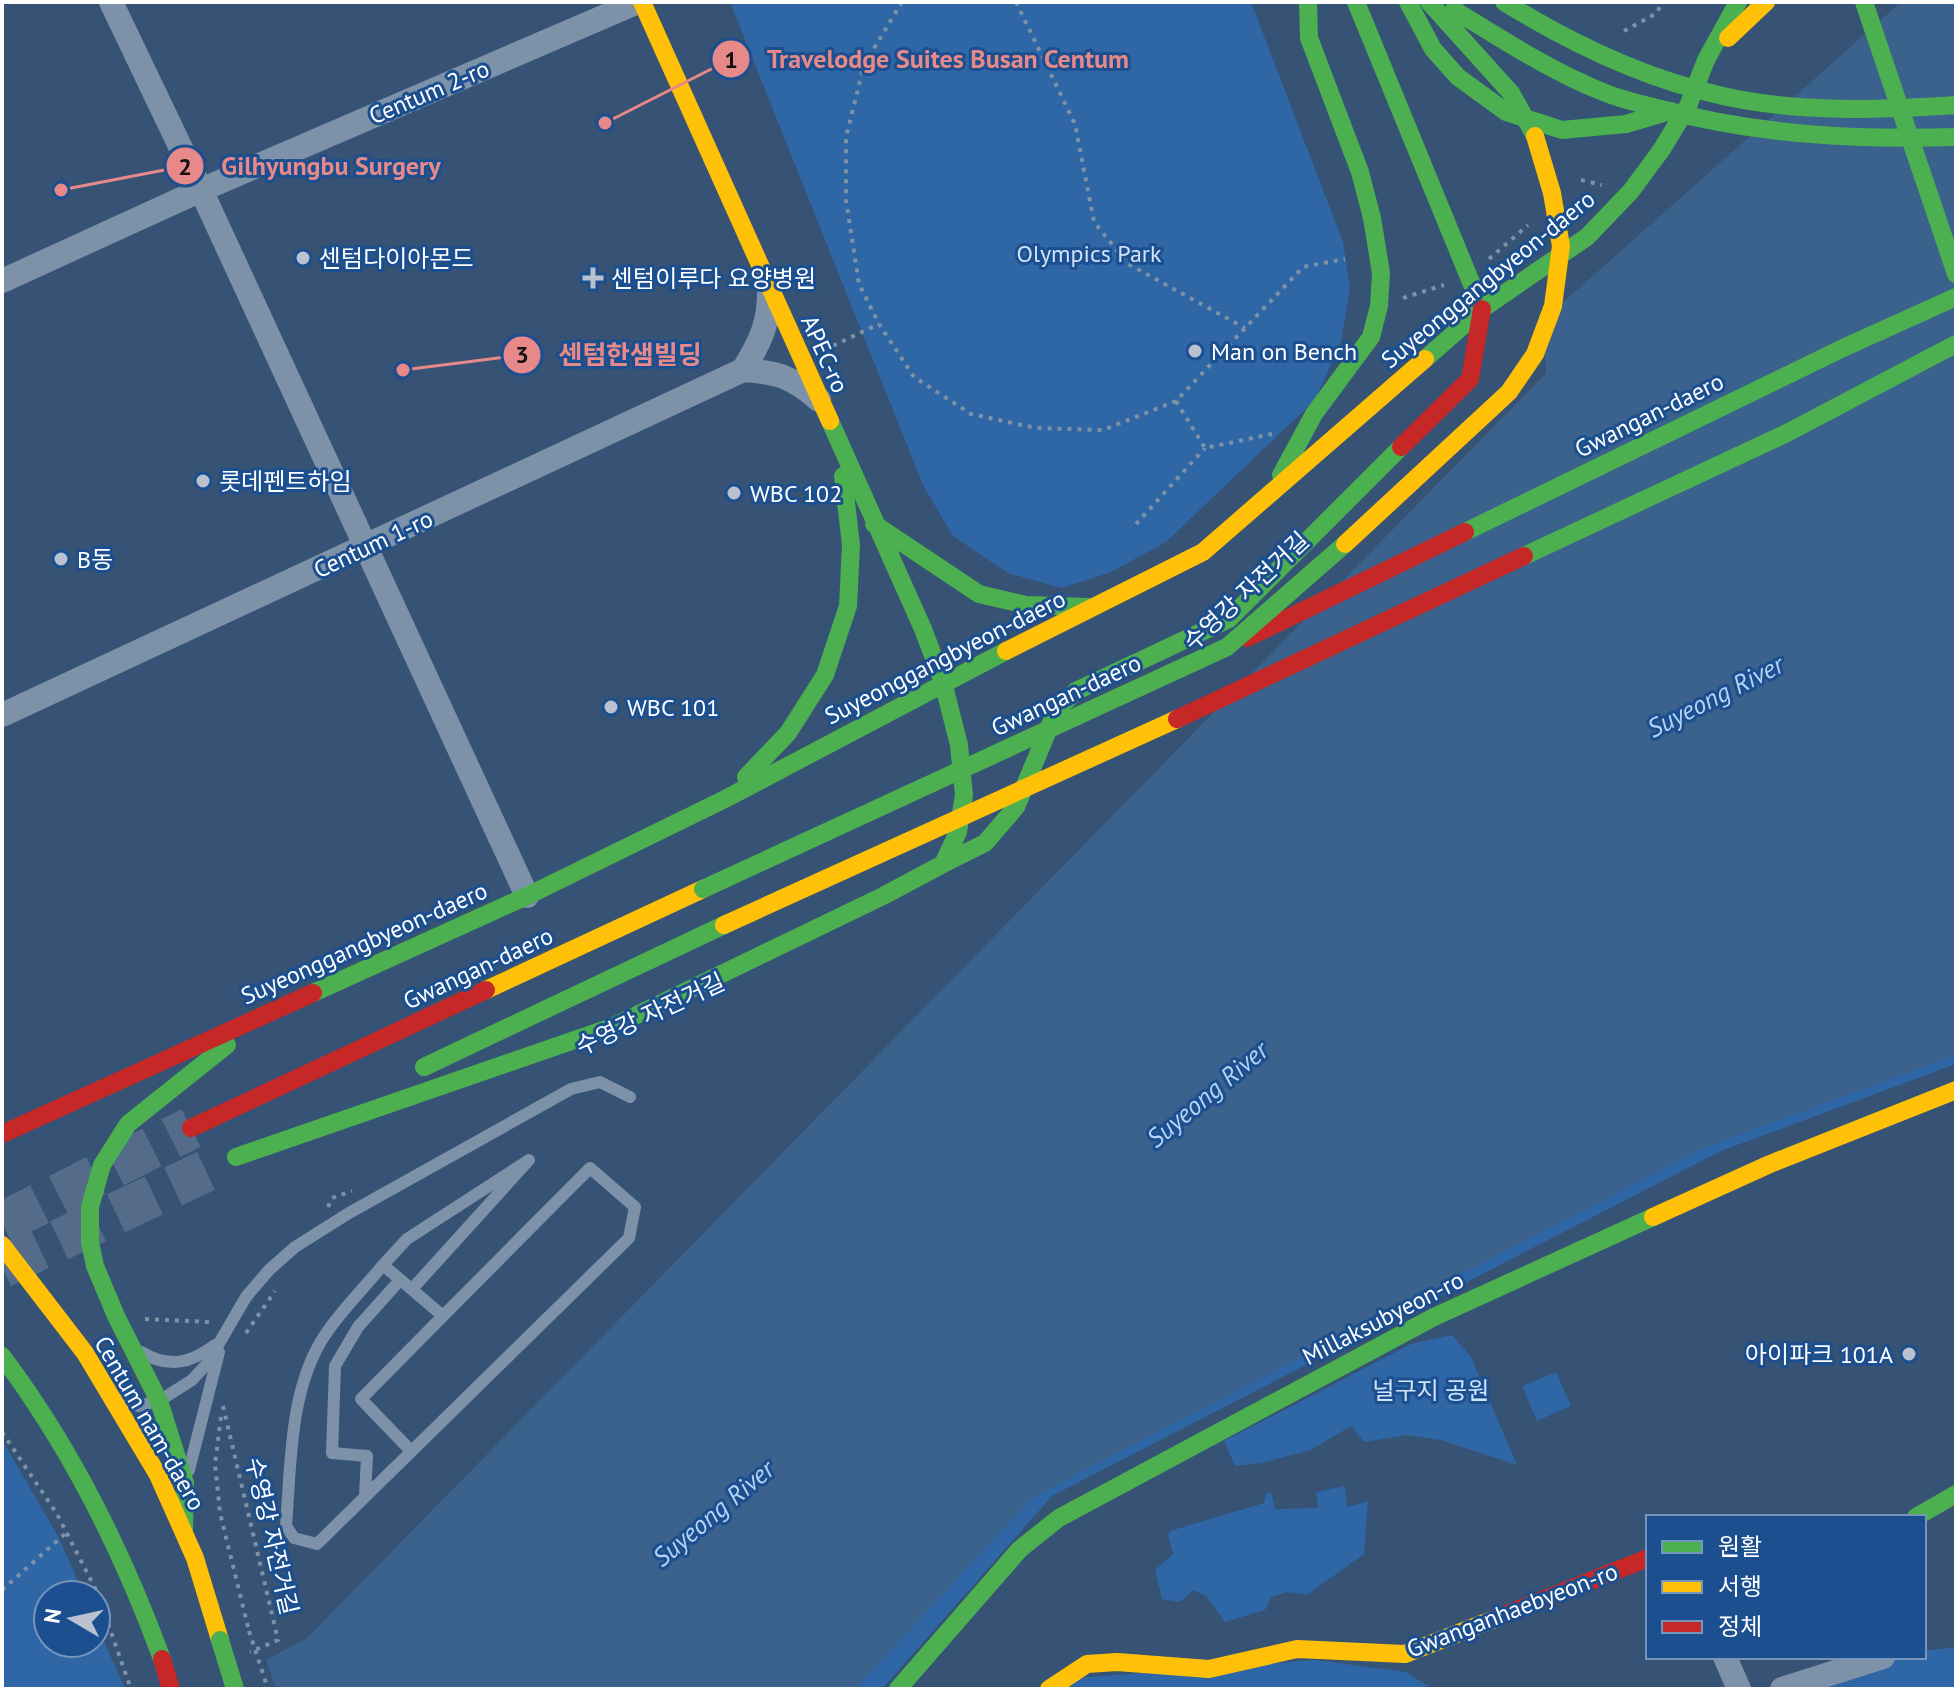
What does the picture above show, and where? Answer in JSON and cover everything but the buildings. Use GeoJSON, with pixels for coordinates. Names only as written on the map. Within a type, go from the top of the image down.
{"type":"FeatureCollection","features":[{"type":"Feature","properties":{"kind":"main road","name":"APEC-ro"},"geometry":{"type":"LineString","coordinates":[[640,2],[923,629],[943,682],[959,745],[964,795],[958,832],[943,864]]}},
{"type":"Feature","properties":{"kind":"main road"},"geometry":{"type":"LineString","coordinates":[[1271,493],[1314,414],[1371,337],[1379,306],[1381,273],[1372,218],[1360,172],[1309,38],[1308,2]]}},
{"type":"Feature","properties":{"kind":"main road"},"geometry":{"type":"LineString","coordinates":[[1335,2],[1382,67]]}},
{"type":"Feature","properties":{"kind":"main road"},"geometry":{"type":"LineString","coordinates":[[236,1157],[612,1027],[869,903],[985,843],[1016,807],[1056,711],[1076,691],[1229,619],[1470,379],[1482,309],[1356,2]]}},
{"type":"Feature","properties":{"kind":"main road"},"geometry":{"type":"LineString","coordinates":[[1363,2],[1382,67]]}},
{"type":"Feature","properties":{"kind":"main road"},"geometry":{"type":"LineString","coordinates":[[1408,2],[1433,49],[1458,77],[1506,112],[1562,130],[1626,124],[1688,106]]}},
{"type":"Feature","properties":{"kind":"main road"},"geometry":{"type":"LineString","coordinates":[[1227,647],[1336,552],[1509,392],[1535,354],[1553,306],[1561,246],[1552,193],[1538,141],[1511,93],[1429,2]]}},
{"type":"Feature","properties":{"kind":"main road"},"geometry":{"type":"LineString","coordinates":[[1443,2],[1520,50],[1603,93],[1674,114],[1795,136],[1847,139],[1956,137]]}},
{"type":"Feature","properties":{"kind":"main road"},"geometry":{"type":"LineString","coordinates":[[1504,2],[1536,23],[1604,56],[1698,89],[1772,103],[1846,107],[1956,105]]}},
{"type":"Feature","properties":{"kind":"main road","name":"Suyeonggangbyeon-daero"},"geometry":{"type":"LineString","coordinates":[[2,1134],[527,896],[725,799],[943,682],[1203,552],[1482,309],[1587,237],[1631,191],[1662,149],[1688,106],[1706,60],[1738,2]]}},
{"type":"Feature","properties":{"kind":"main road"},"geometry":{"type":"LineString","coordinates":[[1706,60],[1766,2]]}},
{"type":"Feature","properties":{"kind":"main road"},"geometry":{"type":"LineString","coordinates":[[1863,3],[1956,274]]}},
{"type":"Feature","properties":{"kind":"main road","name":"Gwangan-daero"},"geometry":{"type":"LineString","coordinates":[[191,1128],[1227,647],[1843,348],[1956,297]]}},
{"type":"Feature","properties":{"kind":"main road"},"geometry":{"type":"LineString","coordinates":[[408,1075],[724,925],[1229,695],[1787,433],[1956,344]]}},
{"type":"Feature","properties":{"kind":"main road"},"geometry":{"type":"LineString","coordinates":[[725,799],[788,733],[825,675],[848,606],[851,545],[839,445]]}},
{"type":"Feature","properties":{"kind":"main road"},"geometry":{"type":"LineString","coordinates":[[874,524],[979,594],[1026,605],[1096,607]]}},
{"type":"Feature","properties":{"kind":"main road"},"geometry":{"type":"LineString","coordinates":[[184,1529],[185,1483],[159,1401],[95,1266],[90,1242],[90,1207],[102,1165],[128,1124],[268,1013]]}},
{"type":"Feature","properties":{"kind":"main road"},"geometry":{"type":"LineString","coordinates":[[216,1166],[379,1088]]}},
{"type":"Feature","properties":{"kind":"main road","name":"Millaksubyeon-ro"},"geometry":{"type":"LineString","coordinates":[[898,1689],[1020,1549],[1059,1518],[1443,1312],[1770,1164],[1956,1090]]}},
{"type":"Feature","properties":{"kind":"main road","name":"Centum nam-daero"},"geometry":{"type":"LineString","coordinates":[[2,1245],[85,1353],[158,1475],[184,1529],[235,1689]]}},
{"type":"Feature","properties":{"kind":"main road"},"geometry":{"type":"LineString","coordinates":[[2,1356],[61,1438],[118,1545],[142,1602],[171,1689]]}},
{"type":"Feature","properties":{"kind":"main road"},"geometry":{"type":"LineString","coordinates":[[1919,1515],[1956,1494]]}},
{"type":"Feature","properties":{"kind":"main road","name":"Gwanganhaebyeon-ro"},"geometry":{"type":"LineString","coordinates":[[1049,1689],[1087,1664],[1117,1662],[1209,1669],[1297,1649],[1405,1654],[1646,1559]]}},
{"type":"Feature","properties":{"kind":"street"},"geometry":{"type":"LineString","coordinates":[[111,2],[527,896]]}},
{"type":"Feature","properties":{"kind":"street","name":"Centum 2-ro"},"geometry":{"type":"LineString","coordinates":[[2,281],[201,190],[640,2]]}},
{"type":"Feature","properties":{"kind":"street"},"geometry":{"type":"LineString","coordinates":[[769,287],[770,312],[759,345],[743,370],[770,372],[797,381],[819,400]]}},
{"type":"Feature","properties":{"kind":"street","name":"Centum 1-ro"},"geometry":{"type":"LineString","coordinates":[[2,715],[743,370]]}},
{"type":"Feature","properties":{"kind":"street"},"geometry":{"type":"LineString","coordinates":[[1726,1659],[1739,1689]]}},
{"type":"Feature","properties":{"kind":"street"},"geometry":{"type":"LineString","coordinates":[[1782,1689],[1877,1659]]}},
{"type":"Feature","properties":{"kind":"lane"},"geometry":{"type":"LineString","coordinates":[[662,17],[663,48]]}},
{"type":"Feature","properties":{"kind":"lane"},"geometry":{"type":"LineString","coordinates":[[105,1387],[120,1399],[138,1406],[159,1401],[192,1380],[207,1364],[246,1297],[269,1270],[295,1247],[349,1213],[571,1089],[600,1082],[630,1097]]}},
{"type":"Feature","properties":{"kind":"lane"},"geometry":{"type":"LineString","coordinates":[[411,1451],[361,1399],[590,1168],[635,1207],[629,1238],[317,1544],[294,1538],[286,1526],[295,1418],[305,1379],[325,1334],[407,1239],[529,1160],[412,1289]]}},
{"type":"Feature","properties":{"kind":"lane"},"geometry":{"type":"LineString","coordinates":[[383,1265],[443,1316]]}},
{"type":"Feature","properties":{"kind":"lane"},"geometry":{"type":"LineString","coordinates":[[365,1496],[367,1456],[332,1453],[335,1366],[358,1327],[400,1280]]}},
{"type":"Feature","properties":{"kind":"lane"},"geometry":{"type":"LineString","coordinates":[[131,1346],[150,1358],[171,1363],[196,1359],[221,1341]]}},
{"type":"Feature","properties":{"kind":"lane"},"geometry":{"type":"LineString","coordinates":[[185,1483],[221,1341]]}},
{"type":"Feature","properties":{"kind":"path"},"geometry":{"type":"LineString","coordinates":[[902,2],[864,65],[846,137],[846,200],[859,284],[879,324],[914,377],[971,414],[1036,428],[1103,430],[1176,401],[1303,267],[1345,259]]}},
{"type":"Feature","properties":{"kind":"path"},"geometry":{"type":"LineString","coordinates":[[1016,2],[1075,124],[1094,222],[1128,264],[1245,328]]}},
{"type":"Feature","properties":{"kind":"path"},"geometry":{"type":"LineString","coordinates":[[1379,306],[1467,277],[1536,219]]}},
{"type":"Feature","properties":{"kind":"path"},"geometry":{"type":"LineString","coordinates":[[802,361],[879,324]]}},
{"type":"Feature","properties":{"kind":"path"},"geometry":{"type":"LineString","coordinates":[[1176,401],[1205,448]]}},
{"type":"Feature","properties":{"kind":"path"},"geometry":{"type":"LineString","coordinates":[[1136,524],[1205,448],[1272,434]]}},
{"type":"Feature","properties":{"kind":"path"},"geometry":{"type":"LineString","coordinates":[[325,1211],[332,1198],[364,1187]]}},
{"type":"Feature","properties":{"kind":"path"},"geometry":{"type":"LineString","coordinates":[[240,1343],[278,1288]]}},
{"type":"Feature","properties":{"kind":"path"},"geometry":{"type":"LineString","coordinates":[[140,1319],[210,1322]]}},
{"type":"Feature","properties":{"kind":"path","name":"수영강 자전거길"},"geometry":{"type":"LineString","coordinates":[[226,1394],[223,1407],[278,1640],[249,1652]]}},
{"type":"Feature","properties":{"kind":"path"},"geometry":{"type":"LineString","coordinates":[[223,1407],[215,1464],[220,1513],[249,1631],[268,1689]]}},
{"type":"Feature","properties":{"kind":"path"},"geometry":{"type":"LineString","coordinates":[[2,1432],[57,1514],[97,1592],[131,1689]]}},
{"type":"Feature","properties":{"kind":"path"},"geometry":{"type":"LineString","coordinates":[[2,1590],[66,1532]]}},
{"type":"Feature","properties":{"kind":"green space","name":"Olympics Park"},"geometry":{"type":"Polygon","coordinates":[[[730,2],[1251,2],[1343,242],[1350,287],[1341,342],[1315,400],[1166,542],[1111,572],[1062,588],[1008,573],[953,536],[923,485],[730,2]]]}},
{"type":"Feature","properties":{"kind":"green space"},"geometry":{"type":"Polygon","coordinates":[[[1956,1020],[1956,1064],[1721,1151],[1052,1496],[882,1689],[819,1689],[1017,1476],[1956,1020]]]}},
{"type":"Feature","properties":{"kind":"green space","name":"널구지 공원"},"geometry":{"type":"Polygon","coordinates":[[[1452,1335],[1471,1357],[1517,1465],[1441,1440],[1407,1435],[1364,1442],[1351,1426],[1311,1450],[1261,1463],[1235,1466],[1224,1441],[1411,1344],[1452,1335]]]}},
{"type":"Feature","properties":{"kind":"green space"},"geometry":{"type":"Polygon","coordinates":[[[1556,1372],[1571,1406],[1537,1421],[1522,1386],[1556,1372]]]}},
{"type":"Feature","properties":{"kind":"green space"},"geometry":{"type":"Polygon","coordinates":[[[2,1440],[59,1538],[77,1579],[32,1579],[32,1659],[112,1659],[125,1689],[2,1689],[2,1440]]]}},
{"type":"Feature","properties":{"kind":"green space"},"geometry":{"type":"Polygon","coordinates":[[[1345,1486],[1347,1507],[1368,1501],[1364,1554],[1307,1595],[1288,1592],[1271,1597],[1265,1610],[1225,1622],[1206,1596],[1193,1590],[1180,1602],[1162,1599],[1155,1570],[1173,1554],[1168,1536],[1170,1531],[1264,1503],[1266,1494],[1271,1492],[1275,1509],[1318,1508],[1316,1492],[1345,1486]]]}},
{"type":"Feature","properties":{"kind":"green space"},"geometry":{"type":"Polygon","coordinates":[[[1956,1647],[1956,1689],[1803,1689],[1891,1659],[1926,1659],[1926,1651],[1956,1647]]]}},
{"type":"Feature","properties":{"kind":"green space"},"geometry":{"type":"Polygon","coordinates":[[[1315,1660],[1406,1672],[1433,1689],[1061,1689],[1076,1678],[1315,1660]]]}},
{"type":"Feature","properties":{"kind":"water","name":"Suyeong River"},"geometry":{"type":"Polygon","coordinates":[[[1901,2],[1956,2],[1956,1055],[1703,1148],[1033,1497],[855,1689],[211,1689],[306,1639],[1546,373],[1542,321],[1901,2]]]}},
{"type":"Feature","properties":{"kind":"pier"},"geometry":{"type":"Polygon","coordinates":[[[265,1657],[276,1689],[207,1689],[209,1685],[265,1657]]]}},
{"type":"Feature","properties":{"kind":"tunnel"},"geometry":{"type":"LineString","coordinates":[[2,1223],[191,1128]]}},
{"type":"Feature","properties":{"kind":"tunnel"},"geometry":{"type":"LineString","coordinates":[[2,1267],[206,1171]]}},
{"type":"Feature","properties":{"kind":"traffic: fast"},"geometry":{"type":"LineString","coordinates":[[1281,475],[1314,414],[1371,337],[1379,306],[1381,273],[1360,172],[1309,38],[1308,2]]}},
{"type":"Feature","properties":{"kind":"traffic: fast"},"geometry":{"type":"LineString","coordinates":[[1356,2],[1482,309]]}},
{"type":"Feature","properties":{"kind":"traffic: fast"},"geometry":{"type":"LineString","coordinates":[[1408,2],[1433,49],[1458,77],[1506,112],[1562,130],[1626,124],[1670,111]]}},
{"type":"Feature","properties":{"kind":"traffic: fast"},"geometry":{"type":"LineString","coordinates":[[1429,2],[1511,93],[1535,136]]}},
{"type":"Feature","properties":{"kind":"traffic: fast"},"geometry":{"type":"LineString","coordinates":[[1504,2],[1609,58],[1665,80],[1723,96],[1810,108],[1956,105]]}},
{"type":"Feature","properties":{"kind":"traffic: fast"},"geometry":{"type":"LineString","coordinates":[[1425,359],[1482,309],[1587,237],[1631,191],[1688,106],[1706,60],[1738,2]]}},
{"type":"Feature","properties":{"kind":"traffic: fast"},"geometry":{"type":"LineString","coordinates":[[1864,2],[1956,274]]}},
{"type":"Feature","properties":{"kind":"traffic: fast"},"geometry":{"type":"LineString","coordinates":[[1454,10],[1583,84],[1639,104],[1734,125],[1807,134],[1881,138],[1956,137]]}},
{"type":"Feature","properties":{"kind":"traffic: fast"},"geometry":{"type":"LineString","coordinates":[[1465,532],[1843,348],[1956,297]]}},
{"type":"Feature","properties":{"kind":"traffic: fast"},"geometry":{"type":"LineString","coordinates":[[1524,556],[1787,433],[1956,344]]}},
{"type":"Feature","properties":{"kind":"traffic: fast"},"geometry":{"type":"LineString","coordinates":[[830,421],[923,629],[943,682]]}},
{"type":"Feature","properties":{"kind":"traffic: fast"},"geometry":{"type":"LineString","coordinates":[[943,864],[985,843],[1016,807],[1056,711],[1076,691],[1229,619],[1401,447]]}},
{"type":"Feature","properties":{"kind":"traffic: fast"},"geometry":{"type":"LineString","coordinates":[[746,777],[788,733],[825,675],[848,606],[851,545],[843,476]]}},
{"type":"Feature","properties":{"kind":"traffic: fast"},"geometry":{"type":"LineString","coordinates":[[874,524],[979,594],[1026,605],[1089,607]]}},
{"type":"Feature","properties":{"kind":"traffic: fast"},"geometry":{"type":"LineString","coordinates":[[703,889],[1227,647],[1345,544]]}},
{"type":"Feature","properties":{"kind":"traffic: fast"},"geometry":{"type":"LineString","coordinates":[[313,993],[527,896],[725,799],[1006,651]]}},
{"type":"Feature","properties":{"kind":"traffic: fast"},"geometry":{"type":"LineString","coordinates":[[236,1157],[612,1027],[943,864],[958,832],[964,795],[959,745],[943,682]]}},
{"type":"Feature","properties":{"kind":"traffic: fast"},"geometry":{"type":"LineString","coordinates":[[424,1067],[724,925]]}},
{"type":"Feature","properties":{"kind":"traffic: fast"},"geometry":{"type":"LineString","coordinates":[[184,1529],[185,1483],[159,1401],[116,1316],[95,1266],[90,1242],[90,1207],[102,1165],[128,1124],[227,1045]]}},
{"type":"Feature","properties":{"kind":"traffic: fast"},"geometry":{"type":"LineString","coordinates":[[898,1689],[1020,1549],[1059,1518],[1434,1317],[1653,1217]]}},
{"type":"Feature","properties":{"kind":"traffic: fast"},"geometry":{"type":"LineString","coordinates":[[2,1356],[73,1464],[130,1579],[162,1659]]}},
{"type":"Feature","properties":{"kind":"traffic: fast"},"geometry":{"type":"LineString","coordinates":[[1919,1515],[1956,1494]]}},
{"type":"Feature","properties":{"kind":"traffic: fast"},"geometry":{"type":"LineString","coordinates":[[220,1640],[235,1689]]}},
{"type":"Feature","properties":{"kind":"traffic: slow"},"geometry":{"type":"LineString","coordinates":[[642,2],[830,421]]}},
{"type":"Feature","properties":{"kind":"traffic: slow"},"geometry":{"type":"LineString","coordinates":[[1728,38],[1766,2]]}},
{"type":"Feature","properties":{"kind":"traffic: slow"},"geometry":{"type":"LineString","coordinates":[[1345,544],[1509,392],[1535,354],[1553,306],[1561,246],[1552,193],[1535,136]]}},
{"type":"Feature","properties":{"kind":"traffic: slow"},"geometry":{"type":"LineString","coordinates":[[1006,651],[1203,552],[1425,359]]}},
{"type":"Feature","properties":{"kind":"traffic: slow"},"geometry":{"type":"LineString","coordinates":[[724,925],[1177,719]]}},
{"type":"Feature","properties":{"kind":"traffic: slow"},"geometry":{"type":"LineString","coordinates":[[486,990],[703,889]]}},
{"type":"Feature","properties":{"kind":"traffic: slow"},"geometry":{"type":"LineString","coordinates":[[1653,1217],[1770,1164],[1956,1090]]}},
{"type":"Feature","properties":{"kind":"traffic: slow"},"geometry":{"type":"LineString","coordinates":[[2,1245],[85,1353],[158,1475],[195,1558],[220,1640]]}},
{"type":"Feature","properties":{"kind":"traffic: slow"},"geometry":{"type":"LineString","coordinates":[[1049,1689],[1087,1664],[1117,1662],[1209,1669],[1297,1649],[1405,1654],[1492,1620]]}},
{"type":"Feature","properties":{"kind":"traffic: jam"},"geometry":{"type":"LineString","coordinates":[[1401,447],[1470,379],[1482,309]]}},
{"type":"Feature","properties":{"kind":"traffic: jam"},"geometry":{"type":"LineString","coordinates":[[1247,638],[1465,532]]}},
{"type":"Feature","properties":{"kind":"traffic: jam"},"geometry":{"type":"LineString","coordinates":[[1177,719],[1524,556]]}},
{"type":"Feature","properties":{"kind":"traffic: jam"},"geometry":{"type":"LineString","coordinates":[[191,1128],[486,990]]}},
{"type":"Feature","properties":{"kind":"traffic: jam"},"geometry":{"type":"LineString","coordinates":[[2,1134],[313,993]]}},
{"type":"Feature","properties":{"kind":"traffic: jam"},"geometry":{"type":"LineString","coordinates":[[1492,1620],[1646,1559]]}},
{"type":"Feature","properties":{"kind":"traffic: jam"},"geometry":{"type":"LineString","coordinates":[[162,1659],[171,1689]]}},
{"type":"Feature","properties":{"kind":"place","name":"Travelodge Suites Busan Centum"},"geometry":{"type":"Point","coordinates":[605,123]}},
{"type":"Feature","properties":{"kind":"place","name":"Gilhyungbu Surgery"},"geometry":{"type":"Point","coordinates":[61,190]}},
{"type":"Feature","properties":{"kind":"place","name":"센텀다이아몬드"},"geometry":{"type":"Point","coordinates":[303,258]}},
{"type":"Feature","properties":{"kind":"place","name":"센텀이루다 요양병원"},"geometry":{"type":"Point","coordinates":[593,278]}},
{"type":"Feature","properties":{"kind":"place","name":"Man on Bench"},"geometry":{"type":"Point","coordinates":[1195,351]}},
{"type":"Feature","properties":{"kind":"place","name":"센텀한샘빌딩"},"geometry":{"type":"Point","coordinates":[403,370]}},
{"type":"Feature","properties":{"kind":"place","name":"롯데펜트하임"},"geometry":{"type":"Point","coordinates":[203,481]}},
{"type":"Feature","properties":{"kind":"place","name":"WBC 102"},"geometry":{"type":"Point","coordinates":[734,493]}},
{"type":"Feature","properties":{"kind":"place","name":"B동"},"geometry":{"type":"Point","coordinates":[61,559]}},
{"type":"Feature","properties":{"kind":"place","name":"WBC 101"},"geometry":{"type":"Point","coordinates":[611,707]}},
{"type":"Feature","properties":{"kind":"place","name":"아이파크 101A"},"geometry":{"type":"Point","coordinates":[1909,1354]}}]}
